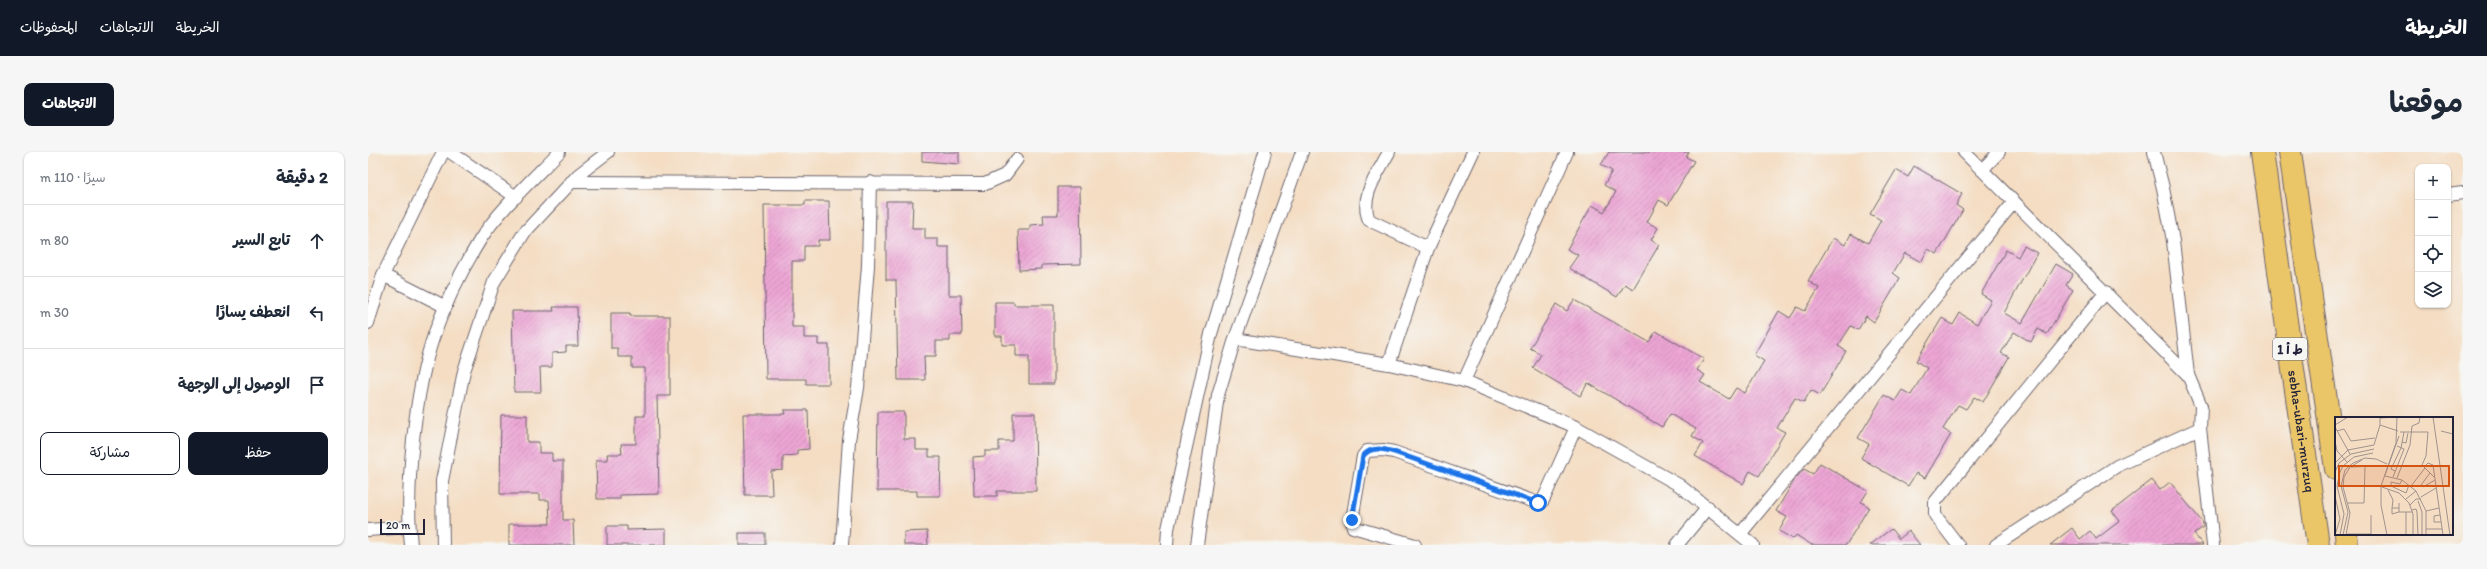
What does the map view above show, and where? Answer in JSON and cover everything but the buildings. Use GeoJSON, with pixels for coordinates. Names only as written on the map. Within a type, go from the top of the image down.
{"type":"FeatureCollection","features":[{"type":"Feature","properties":{"kind":"highway","name":"sebha-ubari-murzuq"},"geometry":{"type":"LineString","coordinates":[[2262,152],[2318,545]]}},
{"type":"Feature","properties":{"kind":"highway","name":"sebha-ubari-murzuq"},"geometry":{"type":"LineString","coordinates":[[2290,152],[2335,462]]}},
{"type":"Feature","properties":{"kind":"highway"},"geometry":{"type":"LineString","coordinates":[[2346,535],[2347,545]]}},
{"type":"Feature","properties":{"kind":"street"},"geometry":{"type":"LineString","coordinates":[[368,323],[383,275],[443,152]]}},
{"type":"Feature","properties":{"kind":"street"},"geometry":{"type":"LineString","coordinates":[[450,152],[516,197]]}},
{"type":"Feature","properties":{"kind":"street"},"geometry":{"type":"LineString","coordinates":[[411,545],[409,527],[413,442],[420,392],[434,336],[446,307],[481,239],[516,197],[559,152]]}},
{"type":"Feature","properties":{"kind":"street"},"geometry":{"type":"LineString","coordinates":[[443,545],[442,481],[464,371],[494,282],[524,233],[571,182],[608,152]]}},
{"type":"Feature","properties":{"kind":"street"},"geometry":{"type":"LineString","coordinates":[[1167,545],[1168,529],[1211,334],[1265,152]]}},
{"type":"Feature","properties":{"kind":"street"},"geometry":{"type":"LineString","coordinates":[[1197,545],[1218,394],[1235,339],[1302,152]]}},
{"type":"Feature","properties":{"kind":"street"},"geometry":{"type":"LineString","coordinates":[[1389,152],[1368,192],[1364,207],[1369,220],[1428,248]]}},
{"type":"Feature","properties":{"kind":"street"},"geometry":{"type":"LineString","coordinates":[[1390,364],[1428,248],[1473,152]]}},
{"type":"Feature","properties":{"kind":"street"},"geometry":{"type":"LineString","coordinates":[[1464,381],[1566,152]]}},
{"type":"Feature","properties":{"kind":"street"},"geometry":{"type":"LineString","coordinates":[[1964,152],[2188,375]]}},
{"type":"Feature","properties":{"kind":"street"},"geometry":{"type":"LineString","coordinates":[[1982,170],[1999,152]]}},
{"type":"Feature","properties":{"kind":"street"},"geometry":{"type":"LineString","coordinates":[[2154,152],[2163,188],[2172,241],[2188,375],[2201,406],[2200,428],[2213,545]]}},
{"type":"Feature","properties":{"kind":"street"},"geometry":{"type":"LineString","coordinates":[[571,182],[870,182],[984,184],[1005,175],[1017,159]]}},
{"type":"Feature","properties":{"kind":"street"},"geometry":{"type":"LineString","coordinates":[[842,545],[849,440],[858,388],[868,266],[870,182]]}},
{"type":"Feature","properties":{"kind":"street"},"geometry":{"type":"LineString","coordinates":[[2451,195],[2463,193]]}},
{"type":"Feature","properties":{"kind":"street"},"geometry":{"type":"LineString","coordinates":[[1741,533],[2014,202]]}},
{"type":"Feature","properties":{"kind":"street"},"geometry":{"type":"LineString","coordinates":[[383,275],[446,307]]}},
{"type":"Feature","properties":{"kind":"street"},"geometry":{"type":"LineString","coordinates":[[1958,545],[1935,515],[1935,502],[2106,292]]}},
{"type":"Feature","properties":{"kind":"street"},"geometry":{"type":"LineString","coordinates":[[1235,339],[1390,364],[1464,381],[1576,427],[1679,485],[1741,533],[1753,545]]}},
{"type":"Feature","properties":{"kind":"street"},"geometry":{"type":"LineString","coordinates":[[1416,545],[1386,541],[1357,529],[1352,524],[1363,456],[1367,451],[1383,450],[1394,452],[1538,503],[1542,502],[1546,494],[1576,427]]}},
{"type":"Feature","properties":{"kind":"street"},"geometry":{"type":"LineString","coordinates":[[1996,545],[2117,466],[2200,428]]}},
{"type":"Feature","properties":{"kind":"street"},"geometry":{"type":"LineString","coordinates":[[1678,545],[1708,507]]}},
{"type":"Feature","properties":{"kind":"street"},"geometry":{"type":"LineString","coordinates":[[368,530],[409,527]]}},
{"type":"Feature","properties":{"kind":"route"},"geometry":{"type":"LineString","coordinates":[[1352,520],[1363,456],[1367,451],[1372,450],[1394,452],[1538,503]]}}]}
